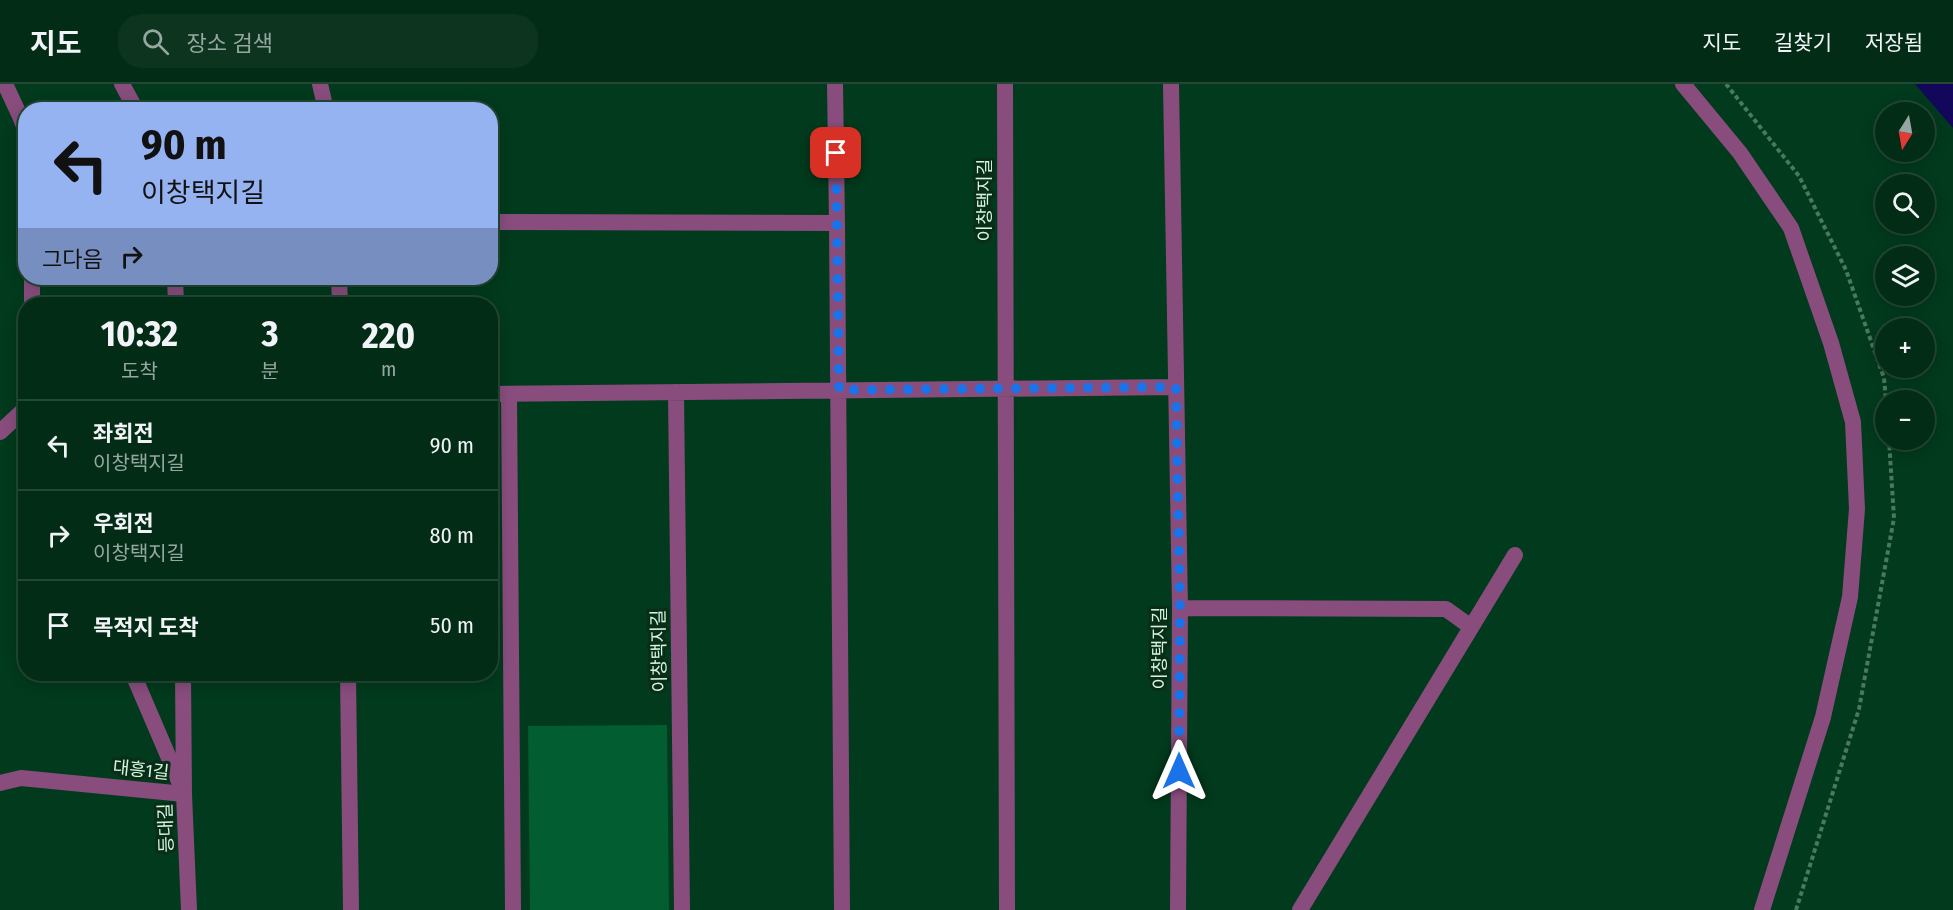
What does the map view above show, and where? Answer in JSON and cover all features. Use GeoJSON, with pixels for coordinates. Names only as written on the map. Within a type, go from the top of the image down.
{"type":"FeatureCollection","features":[{"type":"Feature","properties":{"kind":"street"},"geometry":{"type":"LineString","coordinates":[[5,84],[18,110]]}},
{"type":"Feature","properties":{"kind":"street"},"geometry":{"type":"LineString","coordinates":[[122,84],[132,102]]}},
{"type":"Feature","properties":{"kind":"street"},"geometry":{"type":"LineString","coordinates":[[320,84],[325,102]]}},
{"type":"Feature","properties":{"kind":"street"},"geometry":{"type":"LineString","coordinates":[[834,84],[839,390],[842,910]]}},
{"type":"Feature","properties":{"kind":"street","name":"이창택지길"},"geometry":{"type":"LineString","coordinates":[[1005,84],[1007,910]]}},
{"type":"Feature","properties":{"kind":"street","name":"이창택지길"},"geometry":{"type":"LineString","coordinates":[[1171,84],[1180,608],[1178,910]]}},
{"type":"Feature","properties":{"kind":"street"},"geometry":{"type":"LineString","coordinates":[[1683,84],[1740,153],[1791,228],[1831,344],[1853,422],[1857,509],[1850,597],[1823,717],[1762,910]]}},
{"type":"Feature","properties":{"kind":"street"},"geometry":{"type":"LineString","coordinates":[[498,222],[837,223]]}},
{"type":"Feature","properties":{"kind":"street"},"geometry":{"type":"LineString","coordinates":[[498,394],[1176,387]]}},
{"type":"Feature","properties":{"kind":"street","name":"이창택지길"},"geometry":{"type":"LineString","coordinates":[[676,392],[682,910]]}},
{"type":"Feature","properties":{"kind":"street"},"geometry":{"type":"LineString","coordinates":[[509,394],[513,910]]}},
{"type":"Feature","properties":{"kind":"street"},"geometry":{"type":"LineString","coordinates":[[0,432],[18,415]]}},
{"type":"Feature","properties":{"kind":"street"},"geometry":{"type":"LineString","coordinates":[[1300,910],[1515,555]]}},
{"type":"Feature","properties":{"kind":"street"},"geometry":{"type":"LineString","coordinates":[[1180,608],[1446,609],[1471,627]]}},
{"type":"Feature","properties":{"kind":"street","name":"대흥1길"},"geometry":{"type":"LineString","coordinates":[[0,783],[21,778],[184,794],[136,681]]}},
{"type":"Feature","properties":{"kind":"street","name":"등대길"},"geometry":{"type":"LineString","coordinates":[[183,681],[184,794],[189,910]]}},
{"type":"Feature","properties":{"kind":"street"},"geometry":{"type":"LineString","coordinates":[[348,681],[351,910]]}},
{"type":"Feature","properties":{"kind":"green space"},"geometry":{"type":"Polygon","coordinates":[[[667,725],[669,910],[530,910],[528,726],[667,725]]]}},
{"type":"Feature","properties":{"kind":"shaded area"},"geometry":{"type":"Polygon","coordinates":[[[1915,84],[1953,84],[1953,128],[1935,107],[1935,102],[1931,102],[1915,84]]]}},
{"type":"Feature","properties":{"kind":"route"},"geometry":{"type":"LineString","coordinates":[[836,153],[839,390],[1176,387],[1180,608],[1179,771]]}}]}
